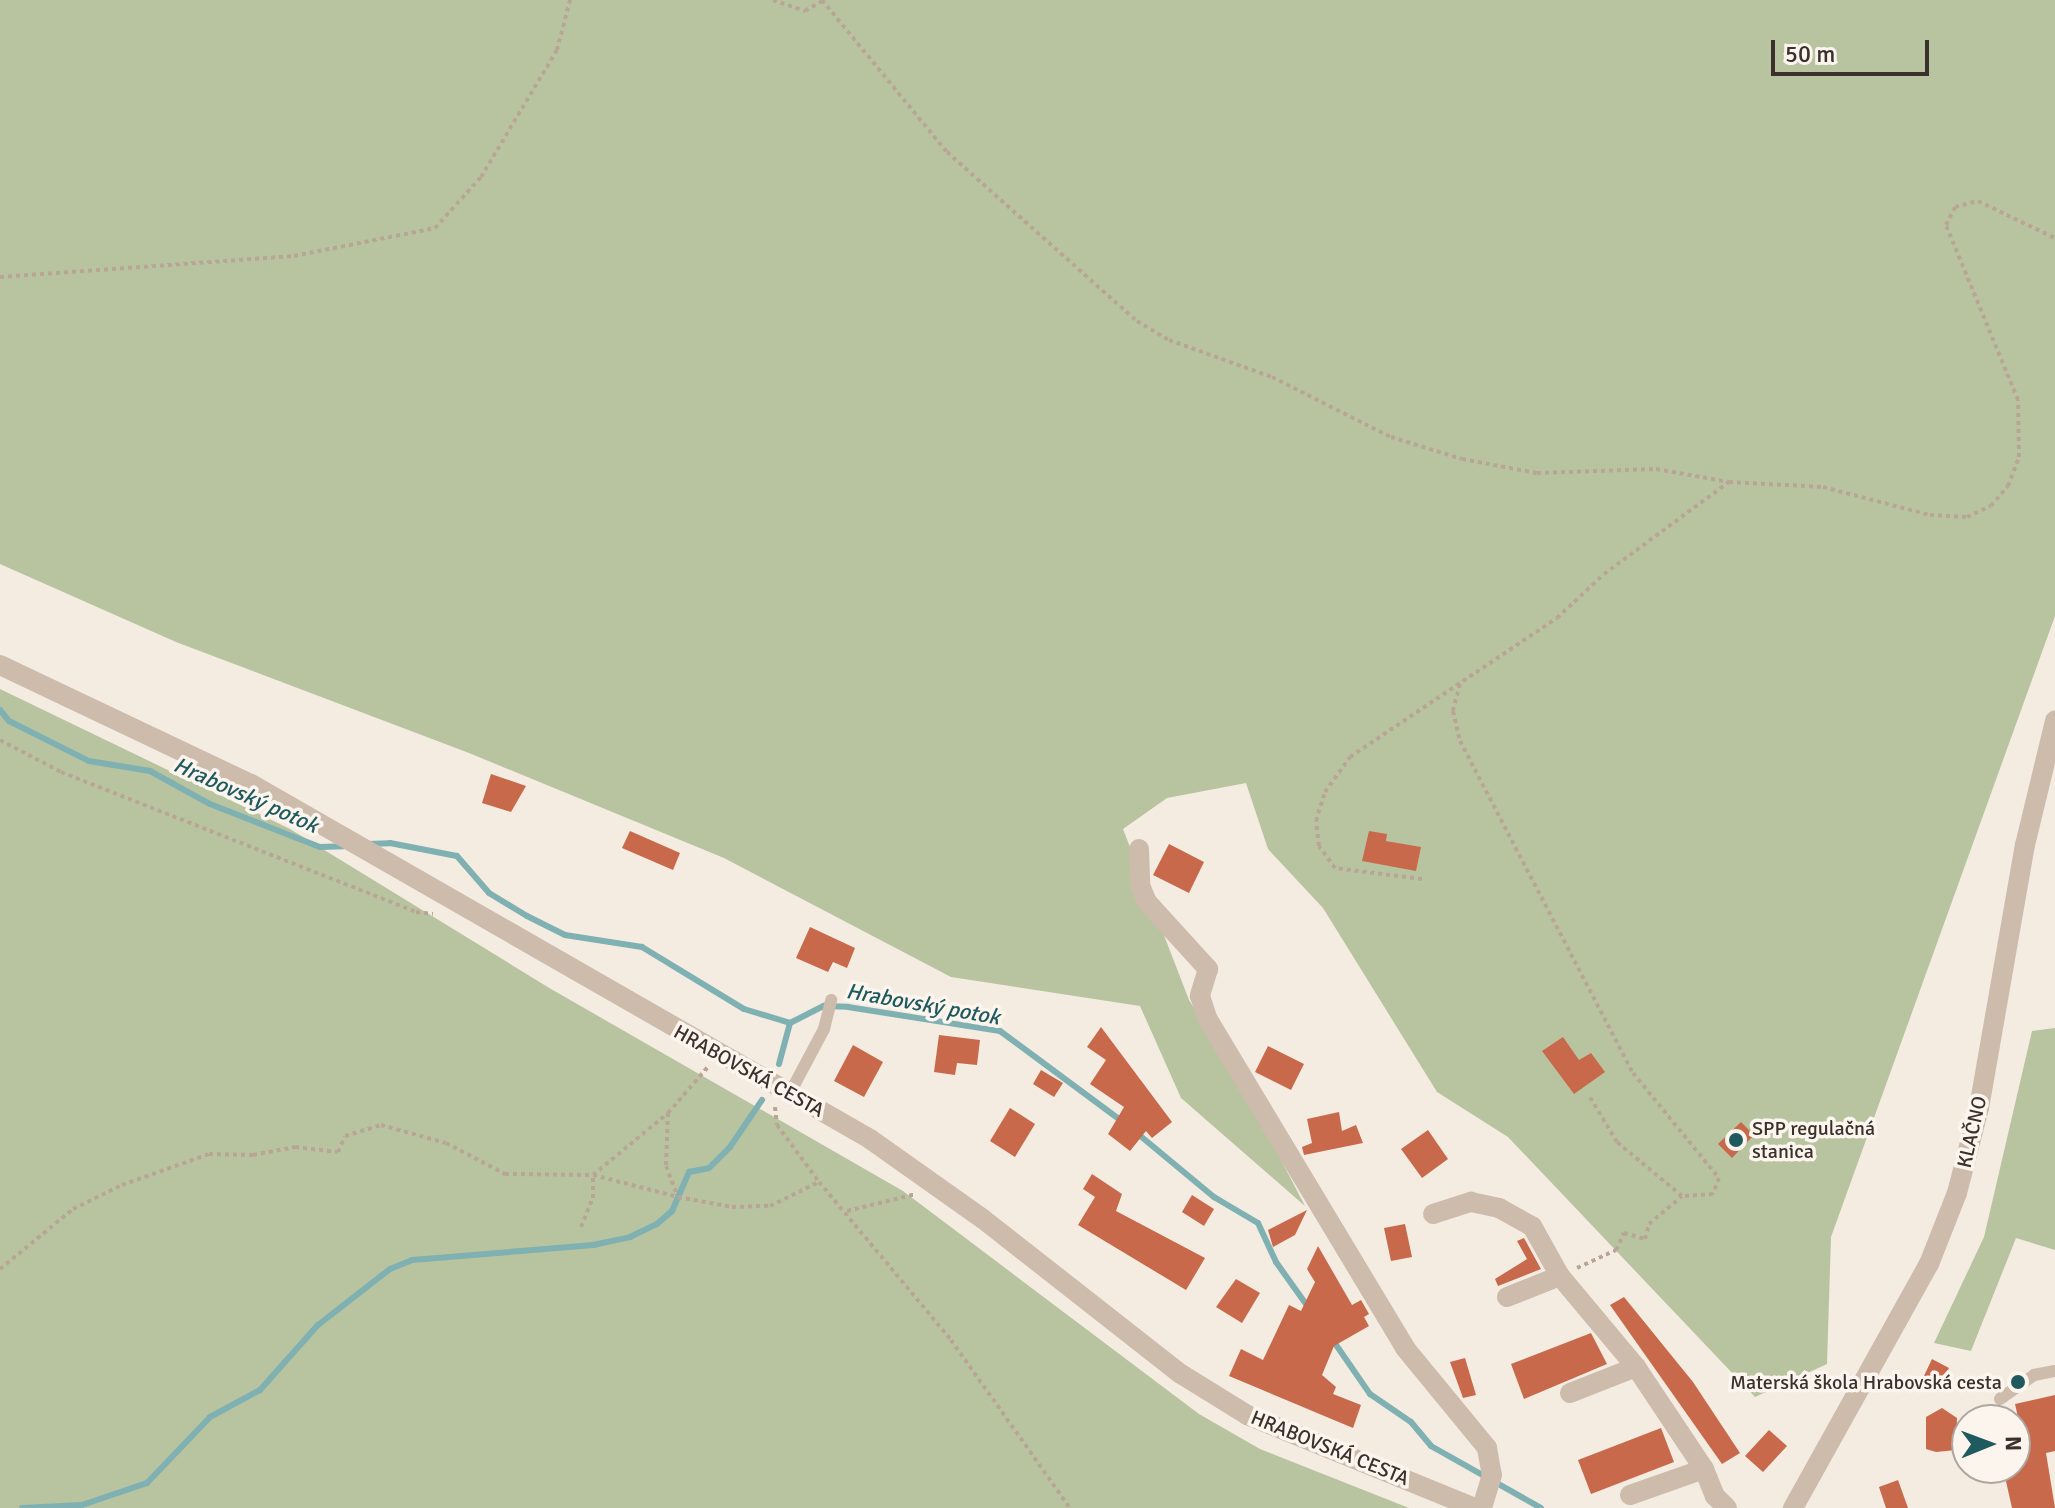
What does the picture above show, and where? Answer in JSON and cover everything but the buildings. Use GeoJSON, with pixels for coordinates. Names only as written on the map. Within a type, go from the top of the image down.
{"type":"FeatureCollection","features":[{"type":"Feature","properties":{"kind":"street","name":"HRABOVSKÁ CESTA"},"geometry":{"type":"LineString","coordinates":[[0,665],[189,752],[341,834],[782,1098],[939,1186],[1181,1374],[1247,1415],[1475,1508]]}},
{"type":"Feature","properties":{"kind":"street","name":"KLAČNO"},"geometry":{"type":"LineString","coordinates":[[1793,1508],[1929,1264],[1957,1193],[1979,1108],[2025,845],[2055,721]]}},
{"type":"Feature","properties":{"kind":"street"},"geometry":{"type":"LineString","coordinates":[[1139,849],[1140,885],[1147,902],[1208,969],[1200,996],[1207,1018],[1405,1348],[1487,1448],[1487,1491]]}},
{"type":"Feature","properties":{"kind":"street"},"geometry":{"type":"LineString","coordinates":[[1433,1214],[1471,1202],[1499,1208],[1532,1226],[1560,1276],[1636,1367],[1704,1469],[1715,1496],[1727,1508]]}},
{"type":"Feature","properties":{"kind":"street"},"geometry":{"type":"LineString","coordinates":[[1507,1297],[1560,1276]]}},
{"type":"Feature","properties":{"kind":"street"},"geometry":{"type":"LineString","coordinates":[[1570,1393],[1636,1367]]}},
{"type":"Feature","properties":{"kind":"street"},"geometry":{"type":"LineString","coordinates":[[1630,1495],[1704,1469]]}},
{"type":"Feature","properties":{"kind":"lane"},"geometry":{"type":"LineString","coordinates":[[782,1098],[830,1007]]}},
{"type":"Feature","properties":{"kind":"lane"},"geometry":{"type":"LineString","coordinates":[[2000,1399],[2034,1375],[2055,1371]]}},
{"type":"Feature","properties":{"kind":"path"},"geometry":{"type":"LineString","coordinates":[[0,277],[294,256],[435,228],[481,177],[557,50],[570,0]]}},
{"type":"Feature","properties":{"kind":"path"},"geometry":{"type":"LineString","coordinates":[[773,0],[805,11],[823,0],[947,152],[1137,321],[1169,340],[1272,377],[1331,411],[1391,437],[1462,459],[1537,473],[1656,469],[1729,482],[1823,487],[1930,515],[1967,517],[1991,506],[2008,486],[2019,457],[2018,400],[1946,225],[1955,207],[1978,201],[2055,238]]}},
{"type":"Feature","properties":{"kind":"path"},"geometry":{"type":"LineString","coordinates":[[1422,879],[1335,868],[1319,846],[1316,821],[1325,792],[1350,757],[1557,618],[1604,574],[1729,482]]}},
{"type":"Feature","properties":{"kind":"path"},"geometry":{"type":"LineString","coordinates":[[1460,684],[1453,711],[1460,741],[1598,1011],[1633,1073],[1719,1178],[1713,1194],[1682,1196],[1649,1224],[1645,1239],[1624,1233],[1616,1250],[1560,1276]]}},
{"type":"Feature","properties":{"kind":"path"},"geometry":{"type":"LineString","coordinates":[[0,740],[61,772],[416,912],[440,914]]}},
{"type":"Feature","properties":{"kind":"path"},"geometry":{"type":"LineString","coordinates":[[593,1175],[668,1113],[708,1066]]}},
{"type":"Feature","properties":{"kind":"path"},"geometry":{"type":"LineString","coordinates":[[1588,1094],[1617,1142],[1682,1196]]}},
{"type":"Feature","properties":{"kind":"path"},"geometry":{"type":"LineString","coordinates":[[782,1098],[777,1125],[819,1182],[847,1211],[951,1340],[1070,1508]]}},
{"type":"Feature","properties":{"kind":"path"},"geometry":{"type":"LineString","coordinates":[[668,1113],[666,1166],[678,1197]]}},
{"type":"Feature","properties":{"kind":"path"},"geometry":{"type":"LineString","coordinates":[[0,1269],[73,1209],[122,1185],[209,1154],[253,1155],[295,1147],[338,1152],[345,1136],[381,1125],[446,1143],[505,1174],[593,1175],[732,1207],[770,1206],[819,1182]]}},
{"type":"Feature","properties":{"kind":"path"},"geometry":{"type":"LineString","coordinates":[[581,1227],[593,1198],[593,1175]]}},
{"type":"Feature","properties":{"kind":"path"},"geometry":{"type":"LineString","coordinates":[[847,1211],[918,1194]]}},
{"type":"Feature","properties":{"kind":"green space"},"geometry":{"type":"Polygon","coordinates":[[[0,0],[2055,0],[2055,616],[1831,1237],[1827,1364],[1755,1397],[1508,1137],[1437,1092],[1323,908],[1268,849],[1246,783],[1167,798],[1123,829],[1189,1000],[1244,1089],[1305,1206],[1181,1098],[1140,1006],[951,977],[724,858],[469,753],[176,642],[0,564],[0,0]]]}},
{"type":"Feature","properties":{"kind":"green space"},"geometry":{"type":"Polygon","coordinates":[[[0,689],[290,829],[551,989],[903,1191],[1199,1414],[1260,1449],[1409,1508],[0,1508],[0,689]]]}},
{"type":"Feature","properties":{"kind":"green space"},"geometry":{"type":"Polygon","coordinates":[[[2055,1028],[2055,1250],[2016,1238],[1971,1351],[1934,1343],[1984,1237],[2032,1031],[2055,1028]]]}},
{"type":"Feature","properties":{"kind":"waterway","name":"Hrabovský potok"},"geometry":{"type":"LineString","coordinates":[[0,710],[9,721],[89,761],[150,771],[210,804],[320,847],[344,846]]}},
{"type":"Feature","properties":{"kind":"waterway","name":"Hrabovský potok"},"geometry":{"type":"LineString","coordinates":[[367,844],[390,843],[457,856],[489,893],[527,916],[565,935],[642,947],[744,1009],[790,1023],[824,1006],[1000,1031],[1123,1122]]}},
{"type":"Feature","properties":{"kind":"waterway"},"geometry":{"type":"LineString","coordinates":[[779,1064],[790,1023]]}},
{"type":"Feature","properties":{"kind":"waterway"},"geometry":{"type":"LineString","coordinates":[[22,1508],[82,1505],[147,1483],[210,1417],[260,1390],[318,1325],[390,1269],[412,1260],[593,1245],[630,1237],[657,1224],[672,1211],[689,1172],[709,1168],[730,1147],[762,1100]]}},
{"type":"Feature","properties":{"kind":"waterway","name":"Hrabovský potok"},"geometry":{"type":"LineString","coordinates":[[1138,1134],[1214,1197],[1258,1223],[1276,1262],[1308,1307]]}},
{"type":"Feature","properties":{"kind":"waterway","name":"Hrabovský potok"},"geometry":{"type":"LineString","coordinates":[[1332,1339],[1370,1394],[1411,1422],[1431,1446],[1541,1508]]}},
{"type":"Feature","properties":{"kind":"place","name":"SPP regulačná stanica"},"geometry":{"type":"Point","coordinates":[1736,1140]}},
{"type":"Feature","properties":{"kind":"place","name":"Materská škola Hrabovská cesta"},"geometry":{"type":"Point","coordinates":[2018,1382]}}]}
